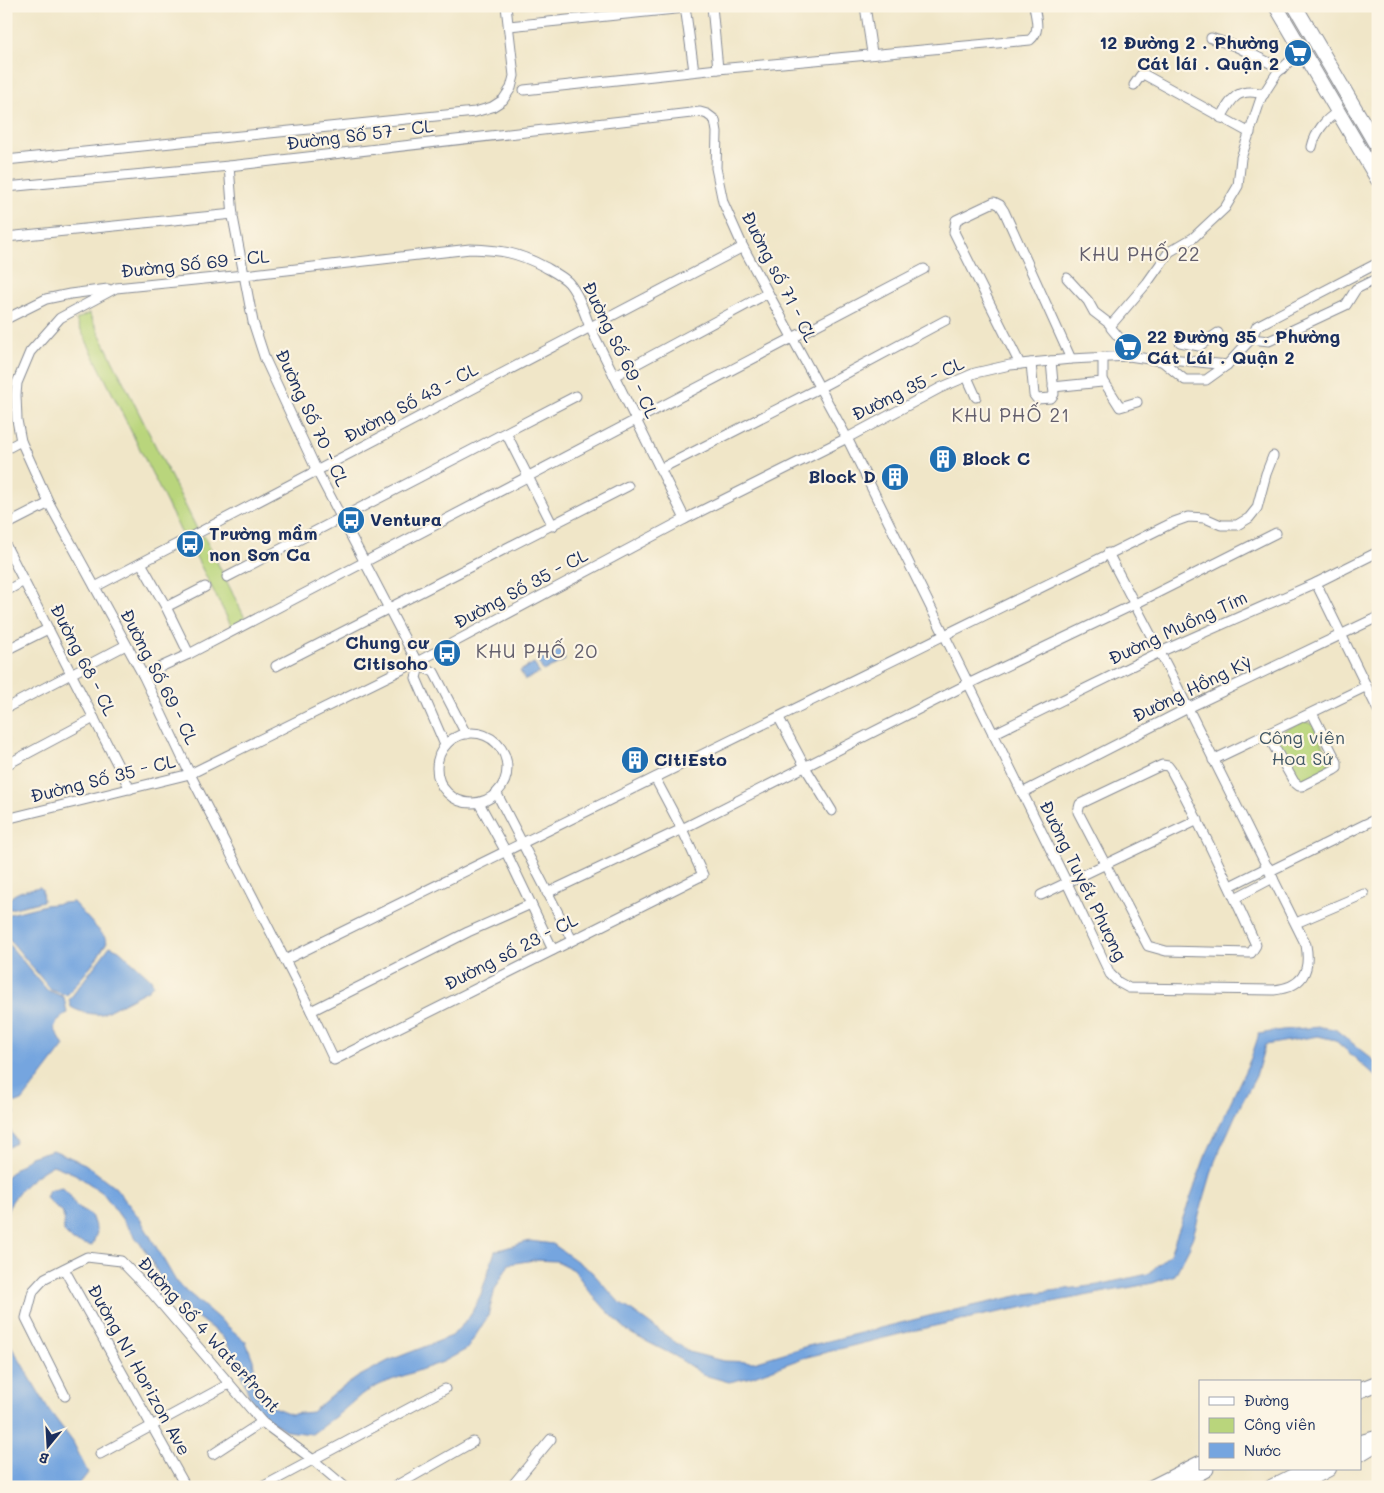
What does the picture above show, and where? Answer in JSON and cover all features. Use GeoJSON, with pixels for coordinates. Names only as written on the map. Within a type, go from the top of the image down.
{"type":"FeatureCollection","features":[{"type":"Feature","properties":{"kind":"highway"},"geometry":{"type":"LineString","coordinates":[[1362,1389],[1378,1383]]}},
{"type":"Feature","properties":{"kind":"highway"},"geometry":{"type":"LineString","coordinates":[[1362,1442],[1378,1438]]}},
{"type":"Feature","properties":{"kind":"highway"},"geometry":{"type":"LineString","coordinates":[[1173,1487],[1204,1470]]}},
{"type":"Feature","properties":{"kind":"highway"},"geometry":{"type":"LineString","coordinates":[[1272,1487],[1306,1470]]}},
{"type":"Feature","properties":{"kind":"main road"},"geometry":{"type":"LineString","coordinates":[[1276,6],[1306,49],[1378,165]]}},
{"type":"Feature","properties":{"kind":"main road"},"geometry":{"type":"LineString","coordinates":[[1285,6],[1338,112],[1378,180]]}},
{"type":"Feature","properties":{"kind":"main road"},"geometry":{"type":"LineString","coordinates":[[1295,6],[1378,148]]}},
{"type":"Feature","properties":{"kind":"main road"},"geometry":{"type":"LineString","coordinates":[[1303,6],[1378,135]]}},
{"type":"Feature","properties":{"kind":"main road"},"geometry":{"type":"LineString","coordinates":[[1362,1453],[1378,1443]]}},
{"type":"Feature","properties":{"kind":"main road"},"geometry":{"type":"LineString","coordinates":[[1152,1487],[1199,1464]]}},
{"type":"Feature","properties":{"kind":"main road"},"geometry":{"type":"LineString","coordinates":[[1294,1487],[1328,1470]]}},
{"type":"Feature","properties":{"kind":"street"},"geometry":{"type":"LineString","coordinates":[[6,160],[475,112],[492,107],[503,100],[511,88],[514,76],[506,6]]}},
{"type":"Feature","properties":{"kind":"street"},"geometry":{"type":"LineString","coordinates":[[712,6],[718,69]]}},
{"type":"Feature","properties":{"kind":"street"},"geometry":{"type":"LineString","coordinates":[[865,6],[872,53]]}},
{"type":"Feature","properties":{"kind":"street"},"geometry":{"type":"LineString","coordinates":[[524,90],[872,53],[1030,40],[1036,35],[1038,29],[1034,6]]}},
{"type":"Feature","properties":{"kind":"street"},"geometry":{"type":"LineString","coordinates":[[509,26],[685,7],[694,71]]}},
{"type":"Feature","properties":{"kind":"street"},"geometry":{"type":"LineString","coordinates":[[1211,38],[1236,46],[1282,69]]}},
{"type":"Feature","properties":{"kind":"street"},"geometry":{"type":"LineString","coordinates":[[1111,325],[1147,283],[1169,252],[1193,238],[1224,208],[1238,186],[1241,158],[1261,98],[1277,73],[1306,49]]}},
{"type":"Feature","properties":{"kind":"street"},"geometry":{"type":"LineString","coordinates":[[1134,85],[1141,75],[1145,75],[1250,133]]}},
{"type":"Feature","properties":{"kind":"street"},"geometry":{"type":"LineString","coordinates":[[1221,118],[1233,97],[1237,94],[1253,91],[1264,94]]}},
{"type":"Feature","properties":{"kind":"street","name":"Đường Số 57 - CL"},"geometry":{"type":"LineString","coordinates":[[6,187],[229,166],[700,112],[707,114],[714,120]]}},
{"type":"Feature","properties":{"kind":"street"},"geometry":{"type":"LineString","coordinates":[[1312,147],[1325,122],[1338,112]]}},
{"type":"Feature","properties":{"kind":"street","name":"Đường số 71 - CL"},"geometry":{"type":"LineString","coordinates":[[714,120],[717,132],[716,168],[724,202],[743,247],[791,339],[847,438],[944,635]]}},
{"type":"Feature","properties":{"kind":"street","name":"Đường Số 70 - CL"},"geometry":{"type":"LineString","coordinates":[[229,166],[233,214],[244,275],[253,322],[265,360],[317,471],[418,664],[416,678],[446,745]]}},
{"type":"Feature","properties":{"kind":"street"},"geometry":{"type":"LineString","coordinates":[[1020,364],[954,232],[956,220],[994,202],[1000,205],[1004,212],[1071,359]]}},
{"type":"Feature","properties":{"kind":"street"},"geometry":{"type":"LineString","coordinates":[[6,237],[233,214]]}},
{"type":"Feature","properties":{"kind":"street","name":"Đường Số 43 - CL"},"geometry":{"type":"LineString","coordinates":[[95,587],[743,247]]}},
{"type":"Feature","properties":{"kind":"street","name":"Đường Số 69 - CL"},"geometry":{"type":"LineString","coordinates":[[334,1060],[190,774],[143,675],[49,502],[22,441],[11,398],[30,352],[60,318],[116,288],[470,249],[499,250],[525,256],[568,282],[580,302],[590,328],[686,519]]}},
{"type":"Feature","properties":{"kind":"street"},"geometry":{"type":"LineString","coordinates":[[1162,361],[1185,380],[1206,380],[1227,365],[1251,339],[1257,326],[1378,263]]}},
{"type":"Feature","properties":{"kind":"street"},"geometry":{"type":"LineString","coordinates":[[143,675],[189,654],[924,269]]}},
{"type":"Feature","properties":{"kind":"street"},"geometry":{"type":"LineString","coordinates":[[1067,278],[1088,301],[1094,312],[1111,325],[1111,328],[1127,347],[1129,356]]}},
{"type":"Feature","properties":{"kind":"street"},"geometry":{"type":"LineString","coordinates":[[1251,339],[1269,341],[1346,305],[1356,289],[1378,278]]}},
{"type":"Feature","properties":{"kind":"street"},"geometry":{"type":"LineString","coordinates":[[6,319],[46,299],[116,288]]}},
{"type":"Feature","properties":{"kind":"street"},"geometry":{"type":"LineString","coordinates":[[614,376],[768,293]]}},
{"type":"Feature","properties":{"kind":"street"},"geometry":{"type":"LineString","coordinates":[[660,469],[819,388],[946,320]]}},
{"type":"Feature","properties":{"kind":"street"},"geometry":{"type":"LineString","coordinates":[[1180,342],[1199,346],[1218,333]]}},
{"type":"Feature","properties":{"kind":"street","name":"Đường 35 - CL"},"geometry":{"type":"LineString","coordinates":[[847,438],[940,388],[967,376],[1020,364],[1129,356],[1162,361],[1171,359],[1227,365]]}},
{"type":"Feature","properties":{"kind":"street"},"geometry":{"type":"LineString","coordinates":[[1103,357],[1104,380],[1120,407],[1137,402]]}},
{"type":"Feature","properties":{"kind":"street"},"geometry":{"type":"LineString","coordinates":[[1031,363],[1034,395],[1037,399],[1051,398],[1054,394],[1051,361]]}},
{"type":"Feature","properties":{"kind":"street"},"geometry":{"type":"LineString","coordinates":[[967,376],[976,397]]}},
{"type":"Feature","properties":{"kind":"street"},"geometry":{"type":"LineString","coordinates":[[1053,387],[1102,382],[1104,380]]}},
{"type":"Feature","properties":{"kind":"street"},"geometry":{"type":"LineString","coordinates":[[227,576],[576,396]]}},
{"type":"Feature","properties":{"kind":"street"},"geometry":{"type":"LineString","coordinates":[[506,433],[553,526]]}},
{"type":"Feature","properties":{"kind":"street","name":"Đường Số 35 - CL"},"geometry":{"type":"LineString","coordinates":[[6,819],[190,774],[418,664],[686,519],[847,438]]}},
{"type":"Feature","properties":{"kind":"street"},"geometry":{"type":"LineString","coordinates":[[6,449],[22,441]]}},
{"type":"Feature","properties":{"kind":"street"},"geometry":{"type":"LineString","coordinates":[[285,960],[1174,522],[1188,517],[1205,518],[1221,525],[1236,525],[1249,518],[1257,508],[1273,456]]}},
{"type":"Feature","properties":{"kind":"street"},"geometry":{"type":"LineString","coordinates":[[276,666],[628,486]]}},
{"type":"Feature","properties":{"kind":"street"},"geometry":{"type":"LineString","coordinates":[[6,525],[49,502]]}},
{"type":"Feature","properties":{"kind":"street"},"geometry":{"type":"LineString","coordinates":[[548,894],[682,829],[968,684],[1135,604],[1276,533]]}},
{"type":"Feature","properties":{"kind":"street","name":"Đường 68 - CL"},"geometry":{"type":"LineString","coordinates":[[6,546],[130,790]]}},
{"type":"Feature","properties":{"kind":"street","name":"Đường Muồng Tím"},"geometry":{"type":"LineString","coordinates":[[992,734],[1160,652],[1316,583],[1378,552]]}},
{"type":"Feature","properties":{"kind":"street","name":"Đường Tuyết Phượng"},"geometry":{"type":"LineString","coordinates":[[944,635],[1110,974],[1118,982],[1129,988],[1274,990],[1290,987],[1296,984],[1303,975],[1308,956],[1306,945],[1160,652],[1108,553]]}},
{"type":"Feature","properties":{"kind":"street"},"geometry":{"type":"LineString","coordinates":[[141,563],[166,607],[189,654]]}},
{"type":"Feature","properties":{"kind":"street"},"geometry":{"type":"LineString","coordinates":[[6,591],[24,582]]}},
{"type":"Feature","properties":{"kind":"street"},"geometry":{"type":"LineString","coordinates":[[1316,583],[1365,687],[1378,710]]}},
{"type":"Feature","properties":{"kind":"street"},"geometry":{"type":"LineString","coordinates":[[166,607],[205,587]]}},
{"type":"Feature","properties":{"kind":"street","name":"Đường Hồng Kỳ"},"geometry":{"type":"LineString","coordinates":[[1022,793],[1188,708],[1378,617]]}},
{"type":"Feature","properties":{"kind":"street"},"geometry":{"type":"LineString","coordinates":[[6,650],[48,629]]}},
{"type":"Feature","properties":{"kind":"street"},"geometry":{"type":"LineString","coordinates":[[6,708],[126,645]]}},
{"type":"Feature","properties":{"kind":"street","name":"Đường Số 70 - CL"},"geometry":{"type":"LineString","coordinates":[[418,664],[434,672],[466,734]]}},
{"type":"Feature","properties":{"kind":"street"},"geometry":{"type":"LineString","coordinates":[[1213,760],[1365,687]]}},
{"type":"Feature","properties":{"kind":"street"},"geometry":{"type":"LineString","coordinates":[[1267,734],[1294,782],[1298,786],[1302,786],[1334,770],[1337,765],[1312,713]]}},
{"type":"Feature","properties":{"kind":"street"},"geometry":{"type":"LineString","coordinates":[[6,764],[94,718]]}},
{"type":"Feature","properties":{"kind":"street"},"geometry":{"type":"LineString","coordinates":[[779,718],[805,767],[832,811]]}},
{"type":"Feature","properties":{"kind":"street"},"geometry":{"type":"LineString","coordinates":[[466,734],[488,737],[504,753],[507,763],[507,774],[497,794],[479,803],[465,803],[454,798],[444,790],[439,779],[437,767],[439,756],[446,745],[455,738],[466,734]]}},
{"type":"Feature","properties":{"kind":"street"},"geometry":{"type":"LineString","coordinates":[[1162,765],[1168,766],[1198,820],[1256,945],[1251,953],[1166,952],[1148,946],[1078,812],[1078,808],[1080,804],[1162,765]]}},
{"type":"Feature","properties":{"kind":"street"},"geometry":{"type":"LineString","coordinates":[[655,778],[682,829]]}},
{"type":"Feature","properties":{"kind":"street"},"geometry":{"type":"LineString","coordinates":[[497,794],[572,940]]}},
{"type":"Feature","properties":{"kind":"street"},"geometry":{"type":"LineString","coordinates":[[479,803],[506,852],[553,950]]}},
{"type":"Feature","properties":{"kind":"street"},"geometry":{"type":"LineString","coordinates":[[1230,886],[1270,872],[1378,818]]}},
{"type":"Feature","properties":{"kind":"street"},"geometry":{"type":"LineString","coordinates":[[1042,895],[1198,820]]}},
{"type":"Feature","properties":{"kind":"street","name":"Đường số 23 - CL"},"geometry":{"type":"LineString","coordinates":[[334,1060],[703,875],[682,829]]}},
{"type":"Feature","properties":{"kind":"street"},"geometry":{"type":"LineString","coordinates":[[1235,898],[1270,872]]}},
{"type":"Feature","properties":{"kind":"street"},"geometry":{"type":"LineString","coordinates":[[1296,923],[1364,894]]}},
{"type":"Feature","properties":{"kind":"street"},"geometry":{"type":"LineString","coordinates":[[311,1011],[468,932],[531,904]]}},
{"type":"Feature","properties":{"kind":"street","name":"Đường Số 4 Waterfront"},"geometry":{"type":"LineString","coordinates":[[65,1396],[26,1318],[34,1291],[45,1278],[87,1257],[121,1261],[152,1293],[262,1422],[312,1459],[345,1487]]}},
{"type":"Feature","properties":{"kind":"street","name":"Đường N1 Horizon Ave"},"geometry":{"type":"LineString","coordinates":[[64,1269],[186,1487]]}},
{"type":"Feature","properties":{"kind":"street"},"geometry":{"type":"LineString","coordinates":[[100,1454],[229,1384]]}},
{"type":"Feature","properties":{"kind":"street"},"geometry":{"type":"LineString","coordinates":[[262,1487],[444,1389]]}},
{"type":"Feature","properties":{"kind":"street"},"geometry":{"type":"LineString","coordinates":[[213,1454],[262,1422]]}},
{"type":"Feature","properties":{"kind":"street"},"geometry":{"type":"LineString","coordinates":[[511,1487],[550,1439]]}},
{"type":"Feature","properties":{"kind":"street"},"geometry":{"type":"LineString","coordinates":[[394,1487],[473,1442]]}},
{"type":"Feature","properties":{"kind":"green space"},"geometry":{"type":"Polygon","coordinates":[[[89,313],[198,531],[184,538],[76,320],[89,313]]]}},
{"type":"Feature","properties":{"kind":"green space"},"geometry":{"type":"Polygon","coordinates":[[[204,536],[246,620],[232,627],[190,545],[204,536]]]}},
{"type":"Feature","properties":{"kind":"green space","name":"Công viên Hoa Sứ"},"geometry":{"type":"Polygon","coordinates":[[[1305,721],[1313,725],[1331,761],[1330,768],[1300,782],[1276,742],[1283,731],[1305,721]]]}},
{"type":"Feature","properties":{"kind":"water"},"geometry":{"type":"Polygon","coordinates":[[[560,650],[565,660],[543,671],[538,661],[560,650]]]}},
{"type":"Feature","properties":{"kind":"water"},"geometry":{"type":"Polygon","coordinates":[[[534,663],[539,673],[525,680],[520,671],[534,663]]]}},
{"type":"Feature","properties":{"kind":"water"},"geometry":{"type":"Polygon","coordinates":[[[40,887],[42,889],[43,901],[6,910],[9,899],[13,896],[23,891],[40,887]]]}},
{"type":"Feature","properties":{"kind":"water"},"geometry":{"type":"Polygon","coordinates":[[[73,902],[104,936],[107,942],[92,965],[66,995],[51,990],[6,935],[6,915],[45,905],[73,902]]]}},
{"type":"Feature","properties":{"kind":"water"},"geometry":{"type":"Polygon","coordinates":[[[6,941],[47,990],[64,997],[67,1013],[57,1021],[54,1028],[64,1046],[23,1100],[16,1103],[6,1093],[6,941]]]}},
{"type":"Feature","properties":{"kind":"water"},"geometry":{"type":"Polygon","coordinates":[[[110,946],[119,950],[151,979],[153,985],[148,990],[102,1014],[86,1013],[71,1007],[69,1000],[110,946]]]}},
{"type":"Feature","properties":{"kind":"water"},"geometry":{"type":"Polygon","coordinates":[[[1320,1027],[1335,1029],[1378,1064],[1378,1079],[1335,1040],[1318,1036],[1265,1045],[1256,1076],[1236,1114],[1215,1161],[1190,1246],[1175,1275],[1153,1283],[984,1315],[912,1331],[803,1358],[751,1377],[729,1382],[704,1375],[675,1356],[630,1333],[589,1291],[574,1270],[556,1261],[534,1260],[509,1264],[495,1289],[488,1316],[467,1349],[443,1362],[383,1383],[362,1394],[312,1434],[287,1431],[264,1416],[252,1403],[233,1353],[222,1336],[181,1305],[164,1284],[147,1253],[103,1193],[75,1174],[53,1165],[38,1174],[19,1192],[13,1199],[6,1215],[6,1177],[30,1157],[53,1150],[85,1164],[115,1187],[140,1219],[177,1283],[246,1342],[253,1360],[258,1392],[273,1407],[291,1414],[312,1412],[358,1377],[388,1361],[452,1336],[470,1316],[481,1294],[495,1251],[530,1241],[553,1244],[592,1272],[618,1301],[689,1352],[723,1361],[754,1362],[804,1347],[1026,1294],[1098,1285],[1148,1274],[1170,1254],[1205,1157],[1251,1058],[1259,1034],[1320,1027]]]}},
{"type":"Feature","properties":{"kind":"water"},"geometry":{"type":"Polygon","coordinates":[[[6,1101],[15,1114],[6,1120],[6,1101]]]}},
{"type":"Feature","properties":{"kind":"water"},"geometry":{"type":"Polygon","coordinates":[[[6,1123],[16,1140],[15,1143],[6,1149],[6,1123]]]}},
{"type":"Feature","properties":{"kind":"water"},"geometry":{"type":"Polygon","coordinates":[[[62,1187],[76,1206],[91,1215],[97,1232],[92,1246],[73,1241],[64,1232],[63,1213],[46,1198],[49,1190],[62,1187]]]}},
{"type":"Feature","properties":{"kind":"water"},"geometry":{"type":"Polygon","coordinates":[[[9,1342],[49,1410],[73,1442],[88,1473],[77,1487],[12,1487],[6,1483],[6,1345],[9,1342]]]}},
{"type":"Feature","properties":{"kind":"place","name":"12 Đường 2 . Phường Cát lái . Quận 2"},"geometry":{"type":"Point","coordinates":[1298,53]}},
{"type":"Feature","properties":{"kind":"place","name":"22 Đường 35 . Phường Cát Lái . Quận 2"},"geometry":{"type":"Point","coordinates":[1128,347]}},
{"type":"Feature","properties":{"kind":"place","name":"Block C"},"geometry":{"type":"Point","coordinates":[943,459]}},
{"type":"Feature","properties":{"kind":"place","name":"Block D"},"geometry":{"type":"Point","coordinates":[895,477]}},
{"type":"Feature","properties":{"kind":"place","name":"Ventura"},"geometry":{"type":"Point","coordinates":[351,520]}},
{"type":"Feature","properties":{"kind":"place","name":"Trường mầm non Sơn Ca"},"geometry":{"type":"Point","coordinates":[190,544]}},
{"type":"Feature","properties":{"kind":"place","name":"Chung cư Citisoho"},"geometry":{"type":"Point","coordinates":[447,653]}},
{"type":"Feature","properties":{"kind":"place","name":"CitiEsto"},"geometry":{"type":"Point","coordinates":[635,760]}},
{"type":"Feature","properties":{"kind":"district","name":"KHU PHỐ 22"},"geometry":{"type":"Point","coordinates":[1140,254]}},
{"type":"Feature","properties":{"kind":"district","name":"KHU PHỐ 21"},"geometry":{"type":"Point","coordinates":[1011,415]}},
{"type":"Feature","properties":{"kind":"district","name":"KHU PHỐ 20"},"geometry":{"type":"Point","coordinates":[537,651]}}]}
